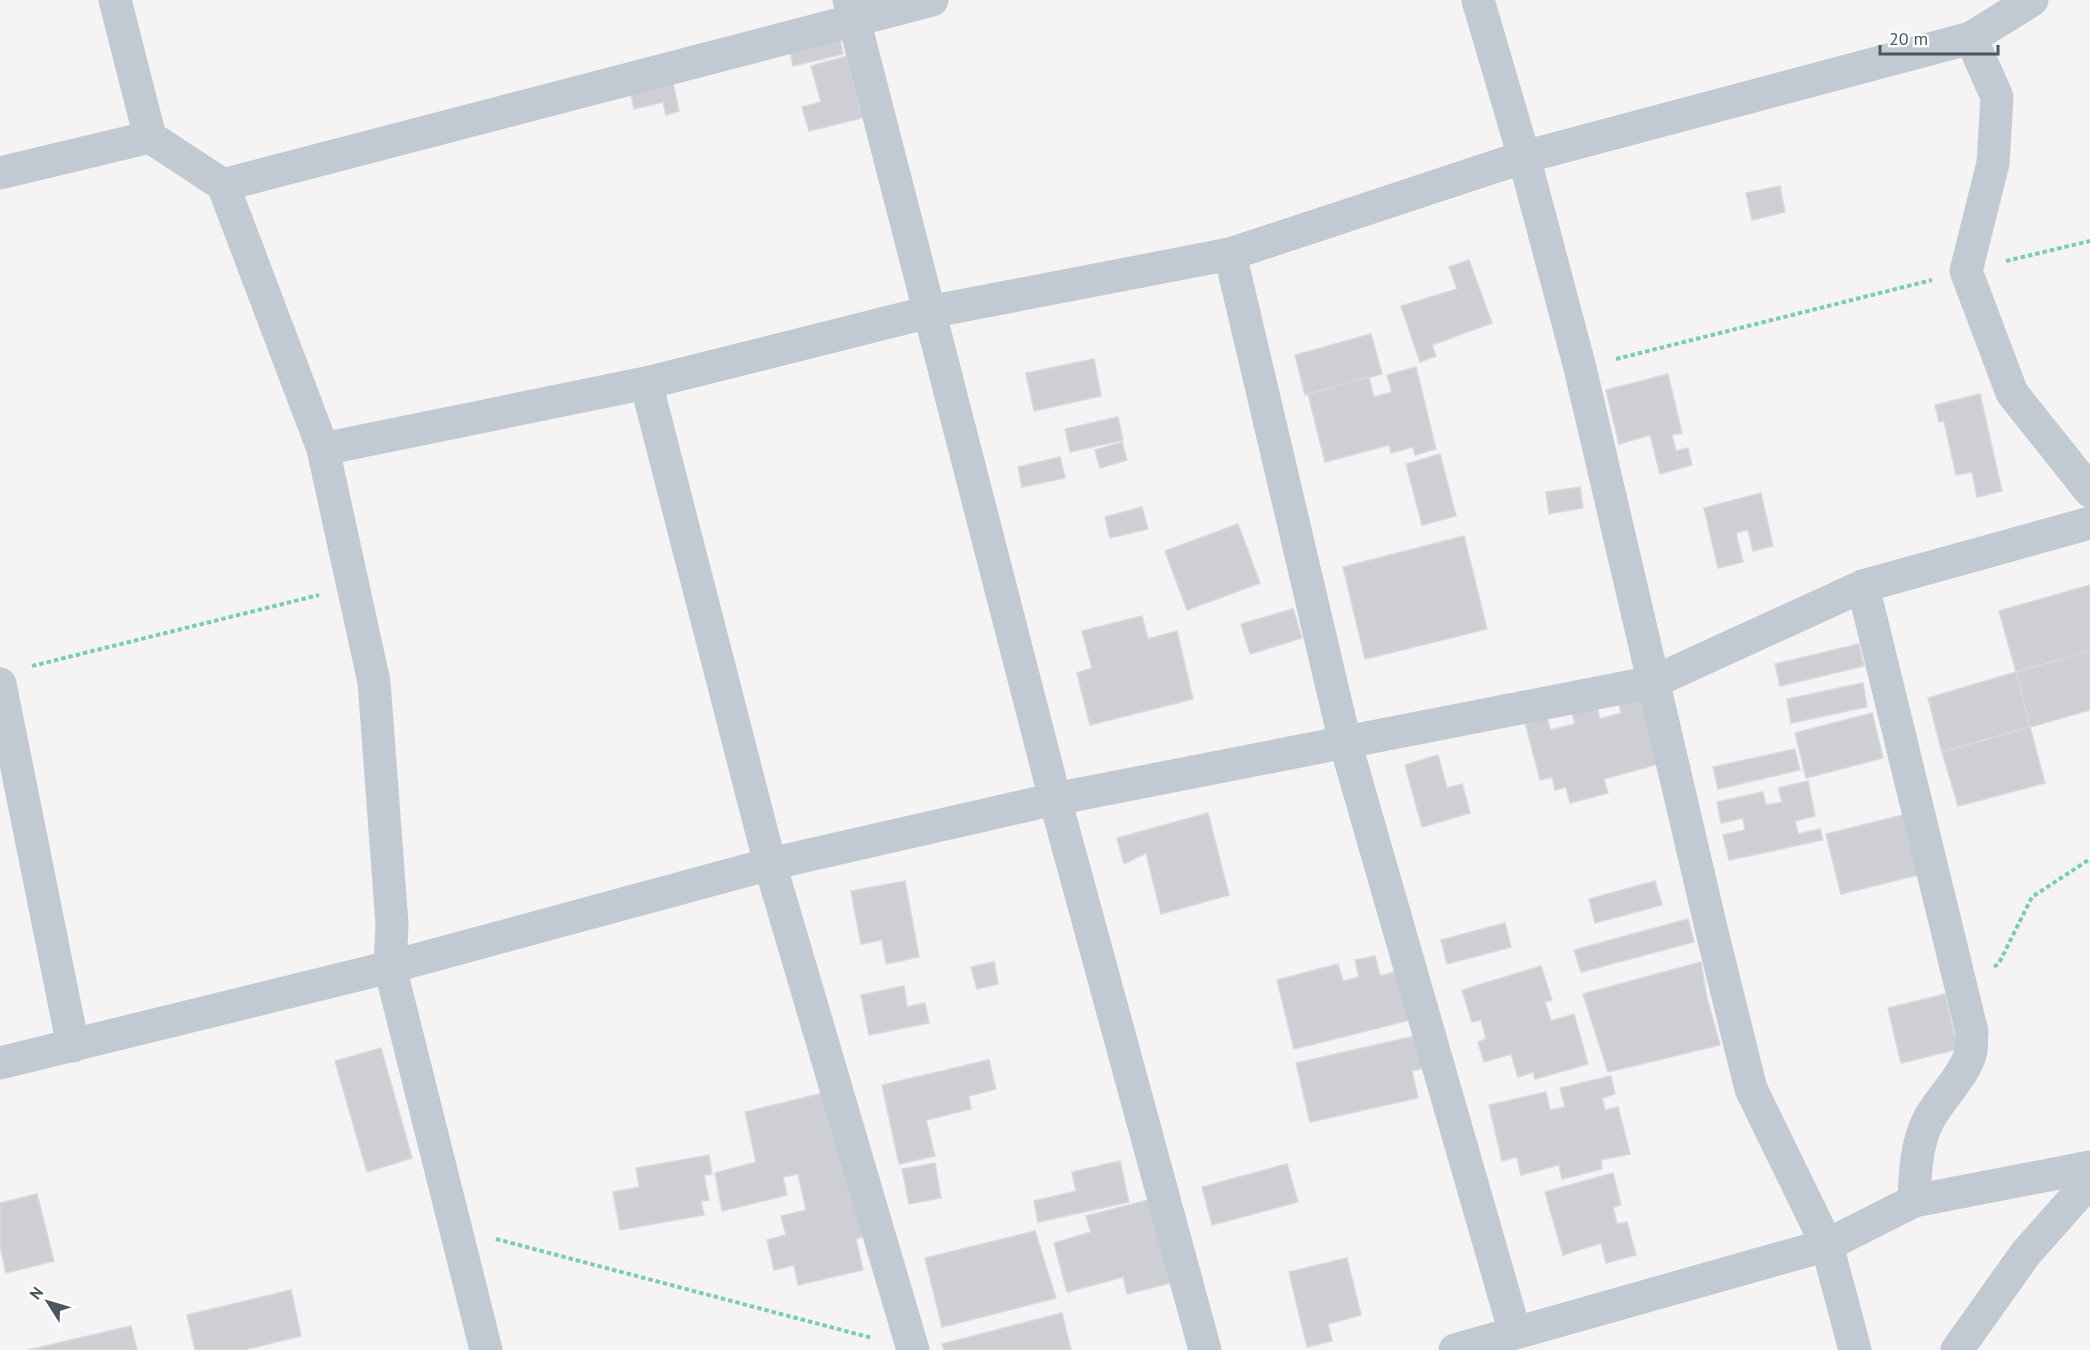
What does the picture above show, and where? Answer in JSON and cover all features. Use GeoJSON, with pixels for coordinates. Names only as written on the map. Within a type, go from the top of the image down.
{"type":"FeatureCollection","features":[{"type":"Feature","properties":{"kind":"street"},"geometry":{"type":"LineString","coordinates":[[115,0],[150,136],[223,185],[323,449],[374,682],[392,924],[390,967],[486,1350]]}},
{"type":"Feature","properties":{"kind":"street"},"geometry":{"type":"LineString","coordinates":[[223,185],[852,10],[932,0]]}},
{"type":"Feature","properties":{"kind":"street"},"geometry":{"type":"LineString","coordinates":[[1478,0],[1524,157],[1580,368],[1751,1089],[1827,1245],[1855,1350]]}},
{"type":"Feature","properties":{"kind":"street"},"geometry":{"type":"LineString","coordinates":[[323,449],[646,383],[929,312],[1230,254],[1524,157],[1971,38],[2032,0]]}},
{"type":"Feature","properties":{"kind":"street"},"geometry":{"type":"LineString","coordinates":[[852,10],[1055,799],[1205,1350]]}},
{"type":"Feature","properties":{"kind":"street"},"geometry":{"type":"LineString","coordinates":[[1971,38],[1997,97],[1993,163],[1966,272],[2012,393],[2090,491]]}},
{"type":"Feature","properties":{"kind":"street"},"geometry":{"type":"LineString","coordinates":[[0,173],[150,136]]}},
{"type":"Feature","properties":{"kind":"street"},"geometry":{"type":"LineString","coordinates":[[1230,254],[1346,742],[1515,1333]]}},
{"type":"Feature","properties":{"kind":"street"},"geometry":{"type":"LineString","coordinates":[[646,383],[770,864],[913,1349]]}},
{"type":"Feature","properties":{"kind":"street"},"geometry":{"type":"LineString","coordinates":[[0,1063],[390,967],[770,864],[1055,799],[1653,682],[1863,586],[2090,524]]}},
{"type":"Feature","properties":{"kind":"street"},"geometry":{"type":"LineString","coordinates":[[1863,586],[1972,1032],[1971,1052],[1963,1070],[1928,1121],[1919,1149],[1914,1201]]}},
{"type":"Feature","properties":{"kind":"street"},"geometry":{"type":"LineString","coordinates":[[11,676],[73,1046]]}},
{"type":"Feature","properties":{"kind":"street"},"geometry":{"type":"LineString","coordinates":[[1455,1350],[1827,1245],[1914,1201],[2090,1167]]}},
{"type":"Feature","properties":{"kind":"street"},"geometry":{"type":"LineString","coordinates":[[1957,1350],[2026,1253],[2090,1181]]}},
{"type":"Feature","properties":{"kind":"path"},"geometry":{"type":"LineString","coordinates":[[1580,368],[2090,241]]}},
{"type":"Feature","properties":{"kind":"path"},"geometry":{"type":"LineString","coordinates":[[11,676],[354,586]]}},
{"type":"Feature","properties":{"kind":"path"},"geometry":{"type":"LineString","coordinates":[[1963,992],[1999,963],[2032,897],[2090,859]]}},
{"type":"Feature","properties":{"kind":"path"},"geometry":{"type":"LineString","coordinates":[[456,1228],[913,1349]]}},
{"type":"Feature","properties":{"kind":"building"},"geometry":{"type":"Polygon","coordinates":[[[838,30],[843,54],[793,66],[788,41],[838,30]]]}},
{"type":"Feature","properties":{"kind":"building"},"geometry":{"type":"Polygon","coordinates":[[[847,56],[862,118],[809,131],[802,107],[821,102],[811,66],[847,56]]]}},
{"type":"Feature","properties":{"kind":"building"},"geometry":{"type":"Polygon","coordinates":[[[671,74],[679,111],[666,115],[663,102],[634,109],[629,84],[671,74]]]}},
{"type":"Feature","properties":{"kind":"building"},"geometry":{"type":"Polygon","coordinates":[[[1780,186],[1785,212],[1752,220],[1746,193],[1780,186]]]}},
{"type":"Feature","properties":{"kind":"building"},"geometry":{"type":"Polygon","coordinates":[[[1469,260],[1492,323],[1432,345],[1436,356],[1420,362],[1401,306],[1457,289],[1449,267],[1469,260]]]}},
{"type":"Feature","properties":{"kind":"building"},"geometry":{"type":"Polygon","coordinates":[[[1371,334],[1382,374],[1305,395],[1295,355],[1371,334]]]}},
{"type":"Feature","properties":{"kind":"building"},"geometry":{"type":"Polygon","coordinates":[[[1094,359],[1101,396],[1034,411],[1026,373],[1094,359]]]}},
{"type":"Feature","properties":{"kind":"building"},"geometry":{"type":"Polygon","coordinates":[[[1416,367],[1436,449],[1415,455],[1413,447],[1391,453],[1389,445],[1325,462],[1308,394],[1369,377],[1374,397],[1392,392],[1387,375],[1416,367]]]}},
{"type":"Feature","properties":{"kind":"building"},"geometry":{"type":"Polygon","coordinates":[[[1668,374],[1682,433],[1672,435],[1676,451],[1688,448],[1692,465],[1660,474],[1650,435],[1619,444],[1606,390],[1668,374]]]}},
{"type":"Feature","properties":{"kind":"building"},"geometry":{"type":"Polygon","coordinates":[[[1980,394],[2002,491],[1977,497],[1972,472],[1956,475],[1944,421],[1939,422],[1935,405],[1980,394]]]}},
{"type":"Feature","properties":{"kind":"building"},"geometry":{"type":"Polygon","coordinates":[[[1118,417],[1123,440],[1070,452],[1065,429],[1118,417]]]}},
{"type":"Feature","properties":{"kind":"building"},"geometry":{"type":"Polygon","coordinates":[[[1122,442],[1127,460],[1100,468],[1095,450],[1122,442]]]}},
{"type":"Feature","properties":{"kind":"building"},"geometry":{"type":"Polygon","coordinates":[[[1440,454],[1456,516],[1422,525],[1406,464],[1440,454]]]}},
{"type":"Feature","properties":{"kind":"building"},"geometry":{"type":"Polygon","coordinates":[[[1060,457],[1065,478],[1022,487],[1018,467],[1060,457]]]}},
{"type":"Feature","properties":{"kind":"building"},"geometry":{"type":"Polygon","coordinates":[[[1580,487],[1583,508],[1549,514],[1546,492],[1580,487]]]}},
{"type":"Feature","properties":{"kind":"building"},"geometry":{"type":"Polygon","coordinates":[[[1761,493],[1773,546],[1753,551],[1748,530],[1736,533],[1743,562],[1718,568],[1704,508],[1761,493]]]}},
{"type":"Feature","properties":{"kind":"building"},"geometry":{"type":"Polygon","coordinates":[[[1142,507],[1148,529],[1110,538],[1105,517],[1142,507]]]}},
{"type":"Feature","properties":{"kind":"building"},"geometry":{"type":"Polygon","coordinates":[[[1238,524],[1260,583],[1187,610],[1165,551],[1238,524]]]}},
{"type":"Feature","properties":{"kind":"building"},"geometry":{"type":"Polygon","coordinates":[[[1464,536],[1487,629],[1365,659],[1343,567],[1464,536]]]}},
{"type":"Feature","properties":{"kind":"building"},"geometry":{"type":"Polygon","coordinates":[[[2090,585],[2090,651],[2016,672],[1999,611],[2090,585]]]}},
{"type":"Feature","properties":{"kind":"building"},"geometry":{"type":"Polygon","coordinates":[[[1293,609],[1302,638],[1250,654],[1241,624],[1293,609]]]}},
{"type":"Feature","properties":{"kind":"building"},"geometry":{"type":"Polygon","coordinates":[[[1142,616],[1148,639],[1177,631],[1193,699],[1090,725],[1077,673],[1092,668],[1082,631],[1142,616]]]}},
{"type":"Feature","properties":{"kind":"building"},"geometry":{"type":"Polygon","coordinates":[[[1859,644],[1864,666],[1780,686],[1775,664],[1859,644]]]}},
{"type":"Feature","properties":{"kind":"building"},"geometry":{"type":"Polygon","coordinates":[[[2090,651],[2090,710],[2030,727],[2016,672],[2090,651]]]}},
{"type":"Feature","properties":{"kind":"building"},"geometry":{"type":"Polygon","coordinates":[[[2016,672],[2030,727],[1942,752],[1928,698],[2016,672]]]}},
{"type":"Feature","properties":{"kind":"building"},"geometry":{"type":"Polygon","coordinates":[[[1863,683],[1867,707],[1791,723],[1787,699],[1863,683]]]}},
{"type":"Feature","properties":{"kind":"building"},"geometry":{"type":"Polygon","coordinates":[[[1648,695],[1666,762],[1604,779],[1608,793],[1570,803],[1566,787],[1555,790],[1552,777],[1540,780],[1524,718],[1546,713],[1550,730],[1575,724],[1572,713],[1597,707],[1600,719],[1621,713],[1617,696],[1648,695]]]}},
{"type":"Feature","properties":{"kind":"building"},"geometry":{"type":"Polygon","coordinates":[[[1872,713],[1883,758],[1806,778],[1795,733],[1872,713]]]}},
{"type":"Feature","properties":{"kind":"building"},"geometry":{"type":"Polygon","coordinates":[[[2030,727],[2045,783],[1958,806],[1942,752],[2030,727]]]}},
{"type":"Feature","properties":{"kind":"building"},"geometry":{"type":"Polygon","coordinates":[[[1795,749],[1800,770],[1718,789],[1713,767],[1795,749]]]}},
{"type":"Feature","properties":{"kind":"building"},"geometry":{"type":"Polygon","coordinates":[[[1438,755],[1447,788],[1462,784],[1470,813],[1422,827],[1405,765],[1438,755]]]}},
{"type":"Feature","properties":{"kind":"building"},"geometry":{"type":"Polygon","coordinates":[[[1808,781],[1815,816],[1795,821],[1798,834],[1820,829],[1823,840],[1729,860],[1723,835],[1745,830],[1743,818],[1721,823],[1717,802],[1763,792],[1766,805],[1782,802],[1778,788],[1808,781]]]}},
{"type":"Feature","properties":{"kind":"building"},"geometry":{"type":"Polygon","coordinates":[[[1208,813],[1229,895],[1161,914],[1146,853],[1124,864],[1117,838],[1208,813]]]}},
{"type":"Feature","properties":{"kind":"building"},"geometry":{"type":"Polygon","coordinates":[[[1907,814],[1922,874],[1841,894],[1826,834],[1907,814]]]}},
{"type":"Feature","properties":{"kind":"building"},"geometry":{"type":"Polygon","coordinates":[[[905,881],[919,957],[886,964],[882,940],[861,944],[851,891],[905,881]]]}},
{"type":"Feature","properties":{"kind":"building"},"geometry":{"type":"Polygon","coordinates":[[[1655,881],[1662,905],[1595,923],[1589,899],[1655,881]]]}},
{"type":"Feature","properties":{"kind":"building"},"geometry":{"type":"Polygon","coordinates":[[[1688,919],[1694,942],[1581,972],[1574,950],[1688,919]]]}},
{"type":"Feature","properties":{"kind":"building"},"geometry":{"type":"Polygon","coordinates":[[[1505,923],[1511,947],[1447,964],[1441,940],[1505,923]]]}},
{"type":"Feature","properties":{"kind":"building"},"geometry":{"type":"Polygon","coordinates":[[[1375,956],[1380,976],[1402,970],[1414,1019],[1294,1049],[1277,980],[1338,964],[1343,981],[1359,977],[1355,960],[1375,956]]]}},
{"type":"Feature","properties":{"kind":"building"},"geometry":{"type":"Polygon","coordinates":[[[994,962],[998,984],[977,989],[971,967],[994,962]]]}},
{"type":"Feature","properties":{"kind":"building"},"geometry":{"type":"Polygon","coordinates":[[[1701,962],[1707,998],[1720,1045],[1608,1072],[1583,994],[1701,962]]]}},
{"type":"Feature","properties":{"kind":"building"},"geometry":{"type":"Polygon","coordinates":[[[1541,966],[1552,1000],[1545,1002],[1551,1021],[1574,1014],[1588,1064],[1535,1079],[1533,1072],[1518,1077],[1511,1054],[1484,1062],[1478,1042],[1486,1039],[1481,1020],[1472,1022],[1462,990],[1541,966]]]}},
{"type":"Feature","properties":{"kind":"building"},"geometry":{"type":"Polygon","coordinates":[[[904,986],[907,1007],[925,1003],[929,1023],[869,1035],[861,995],[904,986]]]}},
{"type":"Feature","properties":{"kind":"building"},"geometry":{"type":"Polygon","coordinates":[[[1945,994],[1958,1049],[1901,1063],[1888,1008],[1945,994]]]}},
{"type":"Feature","properties":{"kind":"building"},"geometry":{"type":"Polygon","coordinates":[[[1420,1035],[1428,1067],[1412,1071],[1418,1098],[1310,1122],[1296,1063],[1420,1035]]]}},
{"type":"Feature","properties":{"kind":"building"},"geometry":{"type":"Polygon","coordinates":[[[381,1048],[412,1158],[367,1172],[335,1061],[381,1048]]]}},
{"type":"Feature","properties":{"kind":"building"},"geometry":{"type":"Polygon","coordinates":[[[989,1060],[996,1089],[969,1096],[971,1109],[926,1120],[935,1156],[899,1164],[882,1085],[989,1060]]]}},
{"type":"Feature","properties":{"kind":"building"},"geometry":{"type":"Polygon","coordinates":[[[1611,1076],[1615,1094],[1602,1098],[1605,1110],[1618,1107],[1630,1154],[1601,1160],[1602,1169],[1562,1179],[1559,1165],[1521,1175],[1517,1157],[1502,1161],[1489,1105],[1546,1092],[1550,1110],[1565,1107],[1560,1088],[1611,1076]]]}},
{"type":"Feature","properties":{"kind":"building"},"geometry":{"type":"Polygon","coordinates":[[[832,1091],[866,1236],[856,1239],[863,1270],[798,1285],[794,1265],[774,1270],[767,1240],[786,1235],[781,1216],[806,1210],[798,1174],[783,1177],[787,1195],[722,1211],[715,1173],[756,1162],[745,1112],[832,1091]]]}},
{"type":"Feature","properties":{"kind":"building"},"geometry":{"type":"Polygon","coordinates":[[[709,1155],[712,1174],[704,1175],[709,1200],[701,1201],[704,1215],[620,1230],[613,1192],[639,1187],[636,1168],[709,1155]]]}},
{"type":"Feature","properties":{"kind":"building"},"geometry":{"type":"Polygon","coordinates":[[[1120,1161],[1129,1202],[1038,1222],[1034,1201],[1076,1191],[1072,1172],[1120,1161]]]}},
{"type":"Feature","properties":{"kind":"building"},"geometry":{"type":"Polygon","coordinates":[[[935,1163],[941,1198],[909,1204],[902,1169],[935,1163]]]}},
{"type":"Feature","properties":{"kind":"building"},"geometry":{"type":"Polygon","coordinates":[[[1287,1164],[1298,1202],[1212,1225],[1202,1187],[1287,1164]]]}},
{"type":"Feature","properties":{"kind":"building"},"geometry":{"type":"Polygon","coordinates":[[[1613,1173],[1621,1205],[1613,1207],[1617,1224],[1627,1222],[1636,1255],[1606,1263],[1601,1243],[1563,1255],[1545,1192],[1613,1173]]]}},
{"type":"Feature","properties":{"kind":"building"},"geometry":{"type":"Polygon","coordinates":[[[37,1194],[54,1261],[6,1273],[0,1246],[0,1203],[37,1194]]]}},
{"type":"Feature","properties":{"kind":"building"},"geometry":{"type":"Polygon","coordinates":[[[1156,1198],[1178,1281],[1127,1294],[1123,1277],[1067,1292],[1054,1243],[1091,1232],[1086,1216],[1156,1198]]]}},
{"type":"Feature","properties":{"kind":"building"},"geometry":{"type":"Polygon","coordinates":[[[1035,1231],[1056,1298],[942,1327],[925,1258],[1035,1231]]]}},
{"type":"Feature","properties":{"kind":"building"},"geometry":{"type":"Polygon","coordinates":[[[1347,1258],[1361,1315],[1328,1324],[1332,1341],[1307,1347],[1289,1272],[1347,1258]]]}},
{"type":"Feature","properties":{"kind":"building"},"geometry":{"type":"Polygon","coordinates":[[[291,1290],[301,1336],[244,1350],[195,1350],[187,1315],[291,1290]]]}},
{"type":"Feature","properties":{"kind":"building"},"geometry":{"type":"Polygon","coordinates":[[[1062,1313],[1071,1350],[944,1350],[942,1344],[1062,1313]]]}},
{"type":"Feature","properties":{"kind":"building"},"geometry":{"type":"Polygon","coordinates":[[[131,1326],[137,1350],[28,1350],[131,1326]]]}}]}
